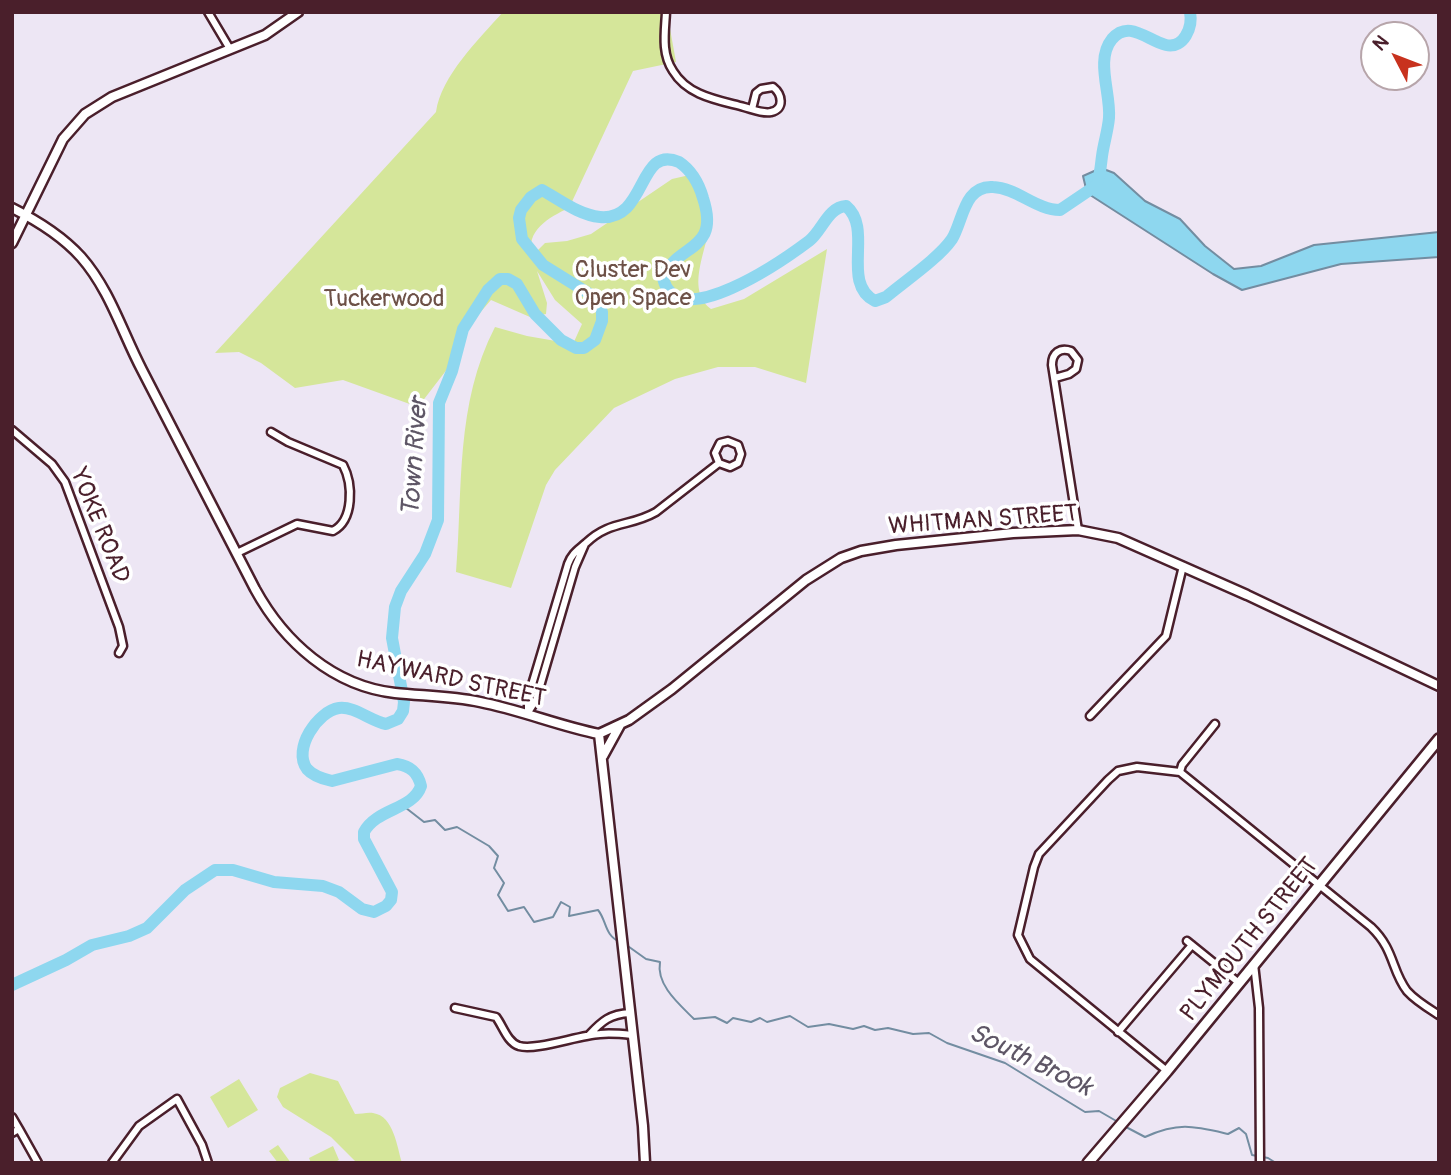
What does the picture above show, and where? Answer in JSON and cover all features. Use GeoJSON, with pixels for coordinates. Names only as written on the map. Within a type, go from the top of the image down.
{"type":"FeatureCollection","features":[{"type":"Feature","properties":{"kind":"main road","name":"PLYMOUTH STREET"},"geometry":{"type":"LineString","coordinates":[[1088,1163],[1167,1071],[1439,739]]}},
{"type":"Feature","properties":{"kind":"street"},"geometry":{"type":"LineString","coordinates":[[208,12],[230,49]]}},
{"type":"Feature","properties":{"kind":"street"},"geometry":{"type":"LineString","coordinates":[[12,243],[63,139],[85,114],[112,97],[271,31],[298,12]]}},
{"type":"Feature","properties":{"kind":"street"},"geometry":{"type":"LineString","coordinates":[[666,12],[666,55],[678,78],[699,94],[752,109],[768,113],[776,110],[781,103],[779,91],[770,86],[761,89],[756,93],[752,109]]}},
{"type":"Feature","properties":{"kind":"street","name":"HAYWARD STREET"},"geometry":{"type":"LineString","coordinates":[[12,208],[51,231],[75,250],[104,290],[143,373],[269,613],[298,645],[319,663],[362,685],[397,693],[467,699],[599,734]]}},
{"type":"Feature","properties":{"kind":"street"},"geometry":{"type":"LineString","coordinates":[[1055,378],[1076,369],[1078,360],[1071,351],[1060,350],[1052,362],[1078,530]]}},
{"type":"Feature","properties":{"kind":"street","name":"YOKE ROAD"},"geometry":{"type":"LineString","coordinates":[[12,430],[52,464],[65,482],[121,634],[123,646],[119,653]]}},
{"type":"Feature","properties":{"kind":"street"},"geometry":{"type":"LineString","coordinates":[[237,553],[297,524],[333,531],[342,525],[347,515],[349,486],[343,465],[271,432]]}},
{"type":"Feature","properties":{"kind":"street"},"geometry":{"type":"LineString","coordinates":[[731,441],[738,445],[741,454],[736,464],[727,467],[719,463],[715,453],[720,443],[731,441]]}},
{"type":"Feature","properties":{"kind":"street"},"geometry":{"type":"LineString","coordinates":[[528,714],[528,698],[573,553],[602,530],[652,515],[719,463]]}},
{"type":"Feature","properties":{"kind":"street","name":"WHITMAN STREET"},"geometry":{"type":"LineString","coordinates":[[599,734],[620,725],[678,684],[806,580],[841,558],[861,551],[1000,533],[1078,530],[1118,538],[1439,686]]}},
{"type":"Feature","properties":{"kind":"street"},"geometry":{"type":"LineString","coordinates":[[528,714],[536,700],[575,567],[585,544]]}},
{"type":"Feature","properties":{"kind":"street"},"geometry":{"type":"LineString","coordinates":[[1090,716],[1166,636],[1183,566]]}},
{"type":"Feature","properties":{"kind":"street"},"geometry":{"type":"LineString","coordinates":[[552,618],[560,620]]}},
{"type":"Feature","properties":{"kind":"street"},"geometry":{"type":"LineString","coordinates":[[546,637],[554,639]]}},
{"type":"Feature","properties":{"kind":"street"},"geometry":{"type":"LineString","coordinates":[[1180,772],[1182,765],[1215,724]]}},
{"type":"Feature","properties":{"kind":"street"},"geometry":{"type":"LineString","coordinates":[[602,758],[620,725]]}},
{"type":"Feature","properties":{"kind":"street"},"geometry":{"type":"LineString","coordinates":[[599,734],[645,1143],[645,1163]]}},
{"type":"Feature","properties":{"kind":"street"},"geometry":{"type":"LineString","coordinates":[[1167,1071],[1045,973],[1030,959],[1018,935],[1034,867],[1044,847],[1118,771],[1137,766],[1180,772],[1380,936],[1390,950],[1408,991],[1439,1015]]}},
{"type":"Feature","properties":{"kind":"street"},"geometry":{"type":"LineString","coordinates":[[1118,1032],[1189,943],[1239,983]]}},
{"type":"Feature","properties":{"kind":"street"},"geometry":{"type":"LineString","coordinates":[[1254,964],[1259,1008],[1260,1159]]}},
{"type":"Feature","properties":{"kind":"street"},"geometry":{"type":"LineString","coordinates":[[455,1008],[496,1017],[509,1039],[519,1046],[541,1045],[589,1035],[632,1035]]}},
{"type":"Feature","properties":{"kind":"street"},"geometry":{"type":"LineString","coordinates":[[589,1035],[603,1020],[630,1013]]}},
{"type":"Feature","properties":{"kind":"street"},"geometry":{"type":"LineString","coordinates":[[111,1163],[139,1126],[177,1099],[202,1145],[208,1163]]}},
{"type":"Feature","properties":{"kind":"street"},"geometry":{"type":"LineString","coordinates":[[12,1117],[16,1131],[38,1163]]}},
{"type":"Feature","properties":{"kind":"street"},"geometry":{"type":"LineString","coordinates":[[645,1143],[652,1163]]}},
{"type":"Feature","properties":{"kind":"green space"},"geometry":{"type":"Polygon","coordinates":[[[503,12],[667,12],[676,62],[633,71],[569,208],[554,216],[535,232],[531,247],[532,256],[545,243],[567,241],[591,234],[672,179],[694,174],[705,190],[710,208],[699,288],[711,309],[744,299],[827,249],[806,383],[755,367],[718,367],[675,379],[614,408],[555,470],[546,485],[511,588],[456,572],[463,447],[473,386],[495,327],[573,344],[582,324],[555,300],[537,271],[547,303],[546,314],[530,317],[491,300],[471,323],[448,368],[418,407],[343,380],[295,388],[261,363],[239,352],[215,353],[436,112],[439,98],[453,72],[503,12]]]}},
{"type":"Feature","properties":{"kind":"green space"},"geometry":{"type":"Polygon","coordinates":[[[310,1073],[338,1081],[355,1114],[373,1113],[386,1120],[394,1133],[402,1163],[357,1163],[331,1137],[283,1107],[277,1097],[280,1088],[310,1073]]]}},
{"type":"Feature","properties":{"kind":"green space"},"geometry":{"type":"Polygon","coordinates":[[[239,1079],[258,1110],[228,1128],[210,1097],[239,1079]]]}},
{"type":"Feature","properties":{"kind":"green space"},"geometry":{"type":"Polygon","coordinates":[[[278,1145],[291,1163],[278,1163],[269,1151],[278,1145]]]}},
{"type":"Feature","properties":{"kind":"green space"},"geometry":{"type":"Polygon","coordinates":[[[333,1146],[339,1160],[333,1163],[311,1163],[309,1158],[333,1146]]]}},
{"type":"Feature","properties":{"kind":"water"},"geometry":{"type":"Polygon","coordinates":[[[1101,168],[1114,173],[1145,201],[1180,219],[1205,246],[1234,269],[1261,266],[1314,245],[1439,232],[1439,257],[1341,264],[1242,290],[1087,193],[1083,176],[1101,168]]]}},
{"type":"Feature","properties":{"kind":"waterway"},"geometry":{"type":"LineString","coordinates":[[1098,181],[1109,118],[1104,67],[1107,47],[1118,33],[1125,31],[1139,33],[1166,45],[1178,44],[1186,36],[1190,12]]}},
{"type":"Feature","properties":{"kind":"waterway","name":"Town River"},"geometry":{"type":"LineString","coordinates":[[12,985],[92,945],[129,936],[147,928],[185,890],[215,870],[233,870],[274,882],[323,886],[339,892],[362,909],[374,912],[391,900],[392,892],[364,839],[364,832],[377,818],[403,805],[417,794],[421,786],[418,777],[410,768],[397,764],[332,781],[307,769],[303,761],[303,751],[316,723],[331,711],[339,708],[351,709],[386,724],[398,719],[403,711],[404,702],[392,638],[395,607],[401,591],[425,554],[438,520],[439,403],[452,371],[463,329],[488,290],[500,279],[508,279],[517,284],[535,314],[561,340],[576,348],[584,348],[595,340],[602,321],[602,312],[596,298],[543,265],[522,239],[519,218],[521,210],[531,197],[542,190],[585,213],[600,217],[615,215],[627,208],[656,164],[666,159],[679,162],[697,183],[707,216],[702,238],[677,258],[663,278],[672,294],[688,299],[709,297],[756,276],[809,241],[834,210],[846,206],[854,216],[857,228],[860,282],[865,293],[875,301],[886,297],[946,246],[956,232],[970,198],[983,188],[1002,188],[1043,207],[1060,210],[1097,185]]}},
{"type":"Feature","properties":{"kind":"waterway","name":"South Brook"},"geometry":{"type":"LineString","coordinates":[[404,803],[406,808],[424,822],[435,820],[445,830],[457,827],[489,846],[498,856],[494,868],[504,883],[498,895],[508,911],[524,907],[534,922],[553,917],[561,902],[570,907],[569,916],[598,910],[608,932],[620,942]]}},
{"type":"Feature","properties":{"kind":"waterway","name":"South Brook"},"geometry":{"type":"LineString","coordinates":[[625,944],[646,959],[660,962],[665,986],[694,1019],[715,1017],[727,1023],[733,1018],[751,1022],[760,1018],[767,1022],[790,1016],[808,1027],[829,1024],[853,1029],[864,1026],[875,1030],[888,1028],[913,1034],[929,1033],[947,1043],[1005,1063],[1085,1112],[1099,1111],[1118,1122]]}},
{"type":"Feature","properties":{"kind":"waterway","name":"South Brook"},"geometry":{"type":"LineString","coordinates":[[1126,1127],[1145,1137],[1177,1127],[1195,1127],[1228,1134],[1239,1128],[1246,1134],[1252,1155],[1268,1158],[1276,1163]]}},
{"type":"Feature","properties":{"kind":"park label","name":"Cluster Dev Open Space"},"geometry":{"type":"Point","coordinates":[633,285]}},
{"type":"Feature","properties":{"kind":"park label","name":"Tuckerwood"},"geometry":{"type":"Point","coordinates":[384,300]}}]}
